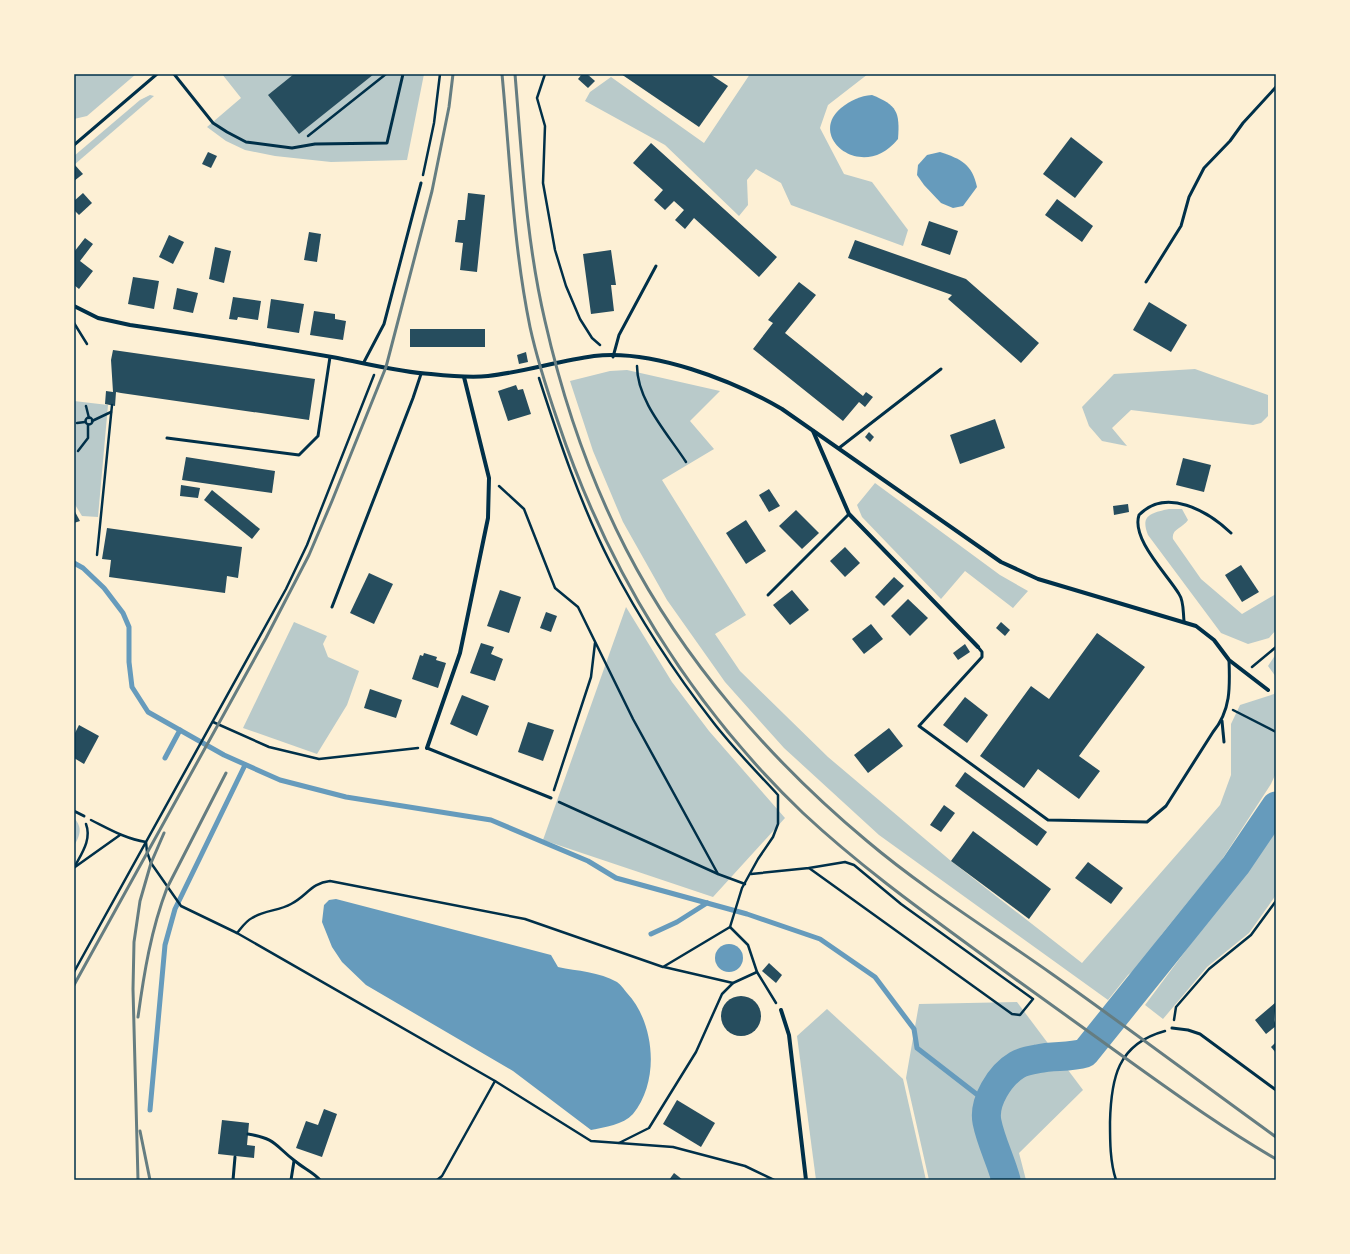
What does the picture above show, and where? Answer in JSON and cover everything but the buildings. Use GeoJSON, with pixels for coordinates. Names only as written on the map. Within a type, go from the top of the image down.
{"type":"FeatureCollection","features":[{"type":"Feature","properties":{"kind":"street"},"geometry":{"type":"LineString","coordinates":[[74,308],[98,318],[130,325],[364,362],[421,374],[464,377],[488,376],[595,356],[637,358],[668,364],[729,382],[753,392],[782,409],[984,550],[1017,570],[1060,586],[1184,621],[1196,626],[1209,636],[1229,660],[1268,690]]}},
{"type":"Feature","properties":{"kind":"street"},"geometry":{"type":"LineString","coordinates":[[427,748],[460,653],[488,518],[489,478],[464,377]]}},
{"type":"Feature","properties":{"kind":"street"},"geometry":{"type":"LineString","coordinates":[[813,430],[849,514],[978,646]]}},
{"type":"Feature","properties":{"kind":"street"},"geometry":{"type":"LineString","coordinates":[[781,1010],[789,1035],[806,1180]]}},
{"type":"Feature","properties":{"kind":"lane"},"geometry":{"type":"LineString","coordinates":[[74,145],[157,74]]}},
{"type":"Feature","properties":{"kind":"lane"},"geometry":{"type":"LineString","coordinates":[[174,74],[213,122],[227,132],[246,142],[292,148],[315,144],[387,143],[403,74]]}},
{"type":"Feature","properties":{"kind":"lane"},"geometry":{"type":"LineString","coordinates":[[1146,282],[1181,226],[1189,197],[1204,168],[1230,141],[1243,123],[1276,87]]}},
{"type":"Feature","properties":{"kind":"lane"},"geometry":{"type":"LineString","coordinates":[[364,362],[384,324],[421,183]]}},
{"type":"Feature","properties":{"kind":"lane"},"geometry":{"type":"LineString","coordinates":[[612,357],[619,335],[656,266]]}},
{"type":"Feature","properties":{"kind":"lane"},"geometry":{"type":"LineString","coordinates":[[167,438],[299,455],[318,436],[330,357]]}},
{"type":"Feature","properties":{"kind":"lane"},"geometry":{"type":"LineString","coordinates":[[839,448],[941,370]]}},
{"type":"Feature","properties":{"kind":"lane"},"geometry":{"type":"LineString","coordinates":[[332,607],[421,374]]}},
{"type":"Feature","properties":{"kind":"lane"},"geometry":{"type":"LineString","coordinates":[[1184,621],[1180,594],[1158,566],[1138,528],[1139,515],[1147,509],[1168,501],[1190,507],[1212,518],[1231,533]]}},
{"type":"Feature","properties":{"kind":"lane"},"geometry":{"type":"LineString","coordinates":[[768,595],[849,514]]}},
{"type":"Feature","properties":{"kind":"lane"},"geometry":{"type":"LineString","coordinates":[[978,646],[982,652],[982,657],[919,726],[1048,820],[1147,822],[1166,806],[1213,732],[1222,721],[1227,707],[1230,687],[1229,660]]}},
{"type":"Feature","properties":{"kind":"lane"},"geometry":{"type":"LineString","coordinates":[[1222,721],[1224,742]]}},
{"type":"Feature","properties":{"kind":"lane"},"geometry":{"type":"LineString","coordinates":[[427,748],[551,798]]}},
{"type":"Feature","properties":{"kind":"lane"},"geometry":{"type":"LineString","coordinates":[[74,811],[84,816]]}},
{"type":"Feature","properties":{"kind":"lane"},"geometry":{"type":"LineString","coordinates":[[1172,1028],[1188,1030],[1200,1034],[1276,1090]]}},
{"type":"Feature","properties":{"kind":"lane"},"geometry":{"type":"LineString","coordinates":[[248,1134],[265,1137],[273,1141],[294,1161],[320,1180]]}},
{"type":"Feature","properties":{"kind":"lane"},"geometry":{"type":"LineString","coordinates":[[233,1180],[235,1157]]}},
{"type":"Feature","properties":{"kind":"lane"},"geometry":{"type":"LineString","coordinates":[[291,1180],[294,1161]]}},
{"type":"Feature","properties":{"kind":"path"},"geometry":{"type":"LineString","coordinates":[[292,148],[386,74]]}},
{"type":"Feature","properties":{"kind":"path"},"geometry":{"type":"LineString","coordinates":[[421,183],[434,123],[440,74]]}},
{"type":"Feature","properties":{"kind":"path"},"geometry":{"type":"LineString","coordinates":[[545,74],[537,98],[545,126],[543,183],[555,250],[566,286],[580,319],[592,338],[612,357]]}},
{"type":"Feature","properties":{"kind":"path"},"geometry":{"type":"LineString","coordinates":[[74,323],[87,344]]}},
{"type":"Feature","properties":{"kind":"path"},"geometry":{"type":"LineString","coordinates":[[637,358],[638,380],[645,398],[686,462]]}},
{"type":"Feature","properties":{"kind":"path"},"geometry":{"type":"LineString","coordinates":[[74,972],[260,637],[307,545],[378,365]]}},
{"type":"Feature","properties":{"kind":"path"},"geometry":{"type":"LineString","coordinates":[[539,378],[560,442],[594,527],[610,562],[644,623],[678,676],[714,724],[778,795],[778,824],[773,837],[742,888],[730,927],[663,967]]}},
{"type":"Feature","properties":{"kind":"path"},"geometry":{"type":"LineString","coordinates":[[97,555],[112,405]]}},
{"type":"Feature","properties":{"kind":"path"},"geometry":{"type":"LineString","coordinates":[[86,406],[89,418],[92,421]]}},
{"type":"Feature","properties":{"kind":"path"},"geometry":{"type":"LineString","coordinates":[[78,451],[88,438],[88,425],[92,421],[111,412]]}},
{"type":"Feature","properties":{"kind":"path"},"geometry":{"type":"LineString","coordinates":[[77,423],[85,422],[89,418]]}},
{"type":"Feature","properties":{"kind":"path"},"geometry":{"type":"LineString","coordinates":[[85,422],[88,425]]}},
{"type":"Feature","properties":{"kind":"path"},"geometry":{"type":"LineString","coordinates":[[489,478],[524,509],[555,588],[578,606],[633,719],[718,874]]}},
{"type":"Feature","properties":{"kind":"path"},"geometry":{"type":"LineString","coordinates":[[595,642],[592,677],[551,798],[718,874],[745,884]]}},
{"type":"Feature","properties":{"kind":"path"},"geometry":{"type":"LineString","coordinates":[[1245,672],[1266,657],[1276,647]]}},
{"type":"Feature","properties":{"kind":"path"},"geometry":{"type":"LineString","coordinates":[[1227,707],[1276,732]]}},
{"type":"Feature","properties":{"kind":"path"},"geometry":{"type":"LineString","coordinates":[[213,722],[269,747],[318,758],[427,748]]}},
{"type":"Feature","properties":{"kind":"path"},"geometry":{"type":"LineString","coordinates":[[84,816],[120,835],[146,842]]}},
{"type":"Feature","properties":{"kind":"path"},"geometry":{"type":"LineString","coordinates":[[74,867],[86,846],[88,837],[88,828],[84,816]]}},
{"type":"Feature","properties":{"kind":"path"},"geometry":{"type":"LineString","coordinates":[[74,867],[120,835]]}},
{"type":"Feature","properties":{"kind":"path"},"geometry":{"type":"LineString","coordinates":[[146,842],[147,852],[151,863],[178,903],[237,933],[495,1081],[591,1141],[673,1147],[745,1166],[774,1180]]}},
{"type":"Feature","properties":{"kind":"path"},"geometry":{"type":"LineString","coordinates":[[750,874],[809,868],[845,862],[854,865],[901,904],[1033,999],[1020,1015],[1012,1014],[809,868]]}},
{"type":"Feature","properties":{"kind":"path"},"geometry":{"type":"LineString","coordinates":[[237,933],[252,918],[290,905],[302,897],[313,886],[321,882],[330,881],[525,919],[663,967],[733,983]]}},
{"type":"Feature","properties":{"kind":"path"},"geometry":{"type":"LineString","coordinates":[[1116,1180],[1112,1169],[1110,1132],[1111,1092],[1117,1070],[1131,1047],[1151,1034],[1172,1028],[1176,1007],[1209,968],[1251,935],[1276,901]]}},
{"type":"Feature","properties":{"kind":"path"},"geometry":{"type":"LineString","coordinates":[[730,927],[748,945],[758,972],[781,1010]]}},
{"type":"Feature","properties":{"kind":"path"},"geometry":{"type":"LineString","coordinates":[[619,1143],[649,1128],[696,1052],[722,994],[733,983],[758,972]]}},
{"type":"Feature","properties":{"kind":"path"},"geometry":{"type":"LineString","coordinates":[[438,1180],[442,1176],[495,1081]]}},
{"type":"Feature","properties":{"kind":"shaded area"},"geometry":{"type":"Polygon","coordinates":[[[74,74],[136,74],[87,116],[74,119],[74,74]]]}},
{"type":"Feature","properties":{"kind":"shaded area"},"geometry":{"type":"Polygon","coordinates":[[[222,74],[424,74],[407,160],[331,162],[275,156],[245,150],[226,141],[207,127],[241,98],[222,74]]]}},
{"type":"Feature","properties":{"kind":"shaded area"},"geometry":{"type":"Polygon","coordinates":[[[750,74],[868,74],[828,105],[820,128],[844,174],[872,182],[908,230],[903,246],[791,205],[781,183],[756,169],[747,180],[748,205],[739,216],[665,145],[585,101],[590,92],[611,77],[704,143],[750,74]]]}},
{"type":"Feature","properties":{"kind":"shaded area"},"geometry":{"type":"Polygon","coordinates":[[[150,95],[154,96],[74,165],[74,156],[140,100],[150,95]]]}},
{"type":"Feature","properties":{"kind":"shaded area"},"geometry":{"type":"Polygon","coordinates":[[[1195,369],[1268,395],[1268,416],[1261,423],[1253,425],[1131,410],[1112,428],[1127,446],[1102,441],[1089,426],[1082,407],[1114,374],[1195,369]]]}},
{"type":"Feature","properties":{"kind":"shaded area"},"geometry":{"type":"Polygon","coordinates":[[[627,370],[720,391],[690,421],[714,449],[662,480],[746,615],[715,634],[740,671],[828,757],[951,861],[1082,963],[1220,805],[1231,775],[1231,724],[1240,705],[1274,694],[1276,688],[1276,773],[1271,784],[1221,861],[1162,934],[1138,967],[1128,975],[1108,1000],[879,835],[784,748],[725,682],[667,600],[623,522],[593,451],[570,381],[610,371],[627,370]]]}},
{"type":"Feature","properties":{"kind":"shaded area"},"geometry":{"type":"Polygon","coordinates":[[[74,401],[108,405],[98,517],[82,516],[74,503],[74,401]]]}},
{"type":"Feature","properties":{"kind":"shaded area"},"geometry":{"type":"Polygon","coordinates":[[[875,483],[1000,575],[1028,591],[1013,608],[965,571],[941,599],[862,517],[857,505],[875,483]]]}},
{"type":"Feature","properties":{"kind":"shaded area"},"geometry":{"type":"Polygon","coordinates":[[[1169,509],[1182,509],[1188,520],[1174,533],[1173,539],[1201,579],[1242,614],[1276,594],[1276,630],[1269,638],[1248,644],[1221,633],[1148,535],[1145,523],[1146,519],[1152,514],[1169,509]]]}},
{"type":"Feature","properties":{"kind":"shaded area"},"geometry":{"type":"Polygon","coordinates":[[[626,607],[672,682],[709,731],[785,818],[713,897],[543,840],[626,607]]]}},
{"type":"Feature","properties":{"kind":"shaded area"},"geometry":{"type":"Polygon","coordinates":[[[294,622],[327,636],[323,644],[328,657],[359,671],[347,705],[317,754],[243,728],[294,622]]]}},
{"type":"Feature","properties":{"kind":"shaded area"},"geometry":{"type":"Polygon","coordinates":[[[1276,654],[1276,677],[1268,666],[1276,654]]]}},
{"type":"Feature","properties":{"kind":"shaded area"},"geometry":{"type":"Polygon","coordinates":[[[74,818],[79,825],[80,832],[74,846],[74,818]]]}},
{"type":"Feature","properties":{"kind":"shaded area"},"geometry":{"type":"Polygon","coordinates":[[[1276,830],[1276,895],[1249,933],[1207,967],[1163,1019],[1145,1005],[1276,830]]]}},
{"type":"Feature","properties":{"kind":"shaded area"},"geometry":{"type":"Polygon","coordinates":[[[1017,1002],[1083,1090],[1019,1153],[1026,1180],[929,1180],[906,1078],[919,1004],[1017,1002]]]}},
{"type":"Feature","properties":{"kind":"shaded area"},"geometry":{"type":"Polygon","coordinates":[[[827,1009],[903,1079],[926,1180],[816,1180],[797,1036],[827,1009]]]}},
{"type":"Feature","properties":{"kind":"water"},"geometry":{"type":"Polygon","coordinates":[[[872,95],[887,102],[895,111],[898,122],[898,139],[884,151],[869,157],[855,156],[843,151],[834,142],[830,131],[832,119],[841,108],[848,103],[860,97],[872,95]]]}},
{"type":"Feature","properties":{"kind":"water"},"geometry":{"type":"Polygon","coordinates":[[[940,152],[960,160],[969,168],[975,179],[977,187],[963,206],[953,208],[941,203],[917,175],[918,165],[927,155],[940,152]]]}},
{"type":"Feature","properties":{"kind":"water"},"geometry":{"type":"Polygon","coordinates":[[[336,899],[551,955],[558,967],[596,974],[617,982],[636,1005],[644,1020],[648,1036],[651,1052],[650,1069],[642,1101],[633,1114],[624,1121],[608,1127],[591,1130],[513,1071],[366,985],[342,962],[332,947],[322,922],[324,905],[329,900],[336,899]]]}},
{"type":"Feature","properties":{"kind":"water"},"geometry":{"type":"Polygon","coordinates":[[[729,944],[739,948],[743,958],[739,968],[729,972],[719,968],[715,958],[719,948],[729,944]]]}},
{"type":"Feature","properties":{"kind":"waterway"},"geometry":{"type":"LineString","coordinates":[[74,563],[83,568],[104,588],[123,613],[129,627],[129,662],[132,687],[148,712],[224,755],[280,780],[346,797],[491,820],[588,861],[616,878],[747,914],[820,939],[875,977],[914,1029],[917,1048],[988,1103]]}},
{"type":"Feature","properties":{"kind":"waterway"},"geometry":{"type":"LineString","coordinates":[[165,758],[180,730]]}},
{"type":"Feature","properties":{"kind":"waterway"},"geometry":{"type":"LineString","coordinates":[[150,1110],[165,945],[175,909],[245,765]]}},
{"type":"Feature","properties":{"kind":"waterway"},"geometry":{"type":"LineString","coordinates":[[1006,1180],[991,1137],[986,1114],[990,1098],[999,1082],[1017,1065],[1024,1062],[1085,1053],[1236,865],[1276,806]]}},
{"type":"Feature","properties":{"kind":"waterway"},"geometry":{"type":"LineString","coordinates":[[651,934],[677,922],[707,903]]}},
{"type":"Feature","properties":{"kind":"railway"},"geometry":{"type":"LineString","coordinates":[[74,985],[266,638],[309,555],[332,501],[386,367],[432,191],[449,107],[453,74]]}},
{"type":"Feature","properties":{"kind":"railway"},"geometry":{"type":"LineString","coordinates":[[502,74],[516,233],[524,296],[542,374],[578,477],[601,530],[627,582],[656,632],[689,681],[724,727],[762,771],[803,813],[851,855],[952,933],[1152,1077],[1187,1102],[1276,1159]]}},
{"type":"Feature","properties":{"kind":"railway"},"geometry":{"type":"LineString","coordinates":[[515,74],[533,260],[545,321],[560,380],[578,438],[600,494],[626,549],[674,630],[732,707],[764,743],[831,810],[867,841],[935,893],[1080,994],[1276,1137]]}},
{"type":"Feature","properties":{"kind":"railway"},"geometry":{"type":"LineString","coordinates":[[138,1017],[149,952],[161,904],[167,888],[226,773]]}},
{"type":"Feature","properties":{"kind":"railway"},"geometry":{"type":"LineString","coordinates":[[138,1180],[133,989],[134,942],[140,901],[151,863],[164,833]]}},
{"type":"Feature","properties":{"kind":"railway"},"geometry":{"type":"LineString","coordinates":[[140,1131],[150,1180]]}}]}
